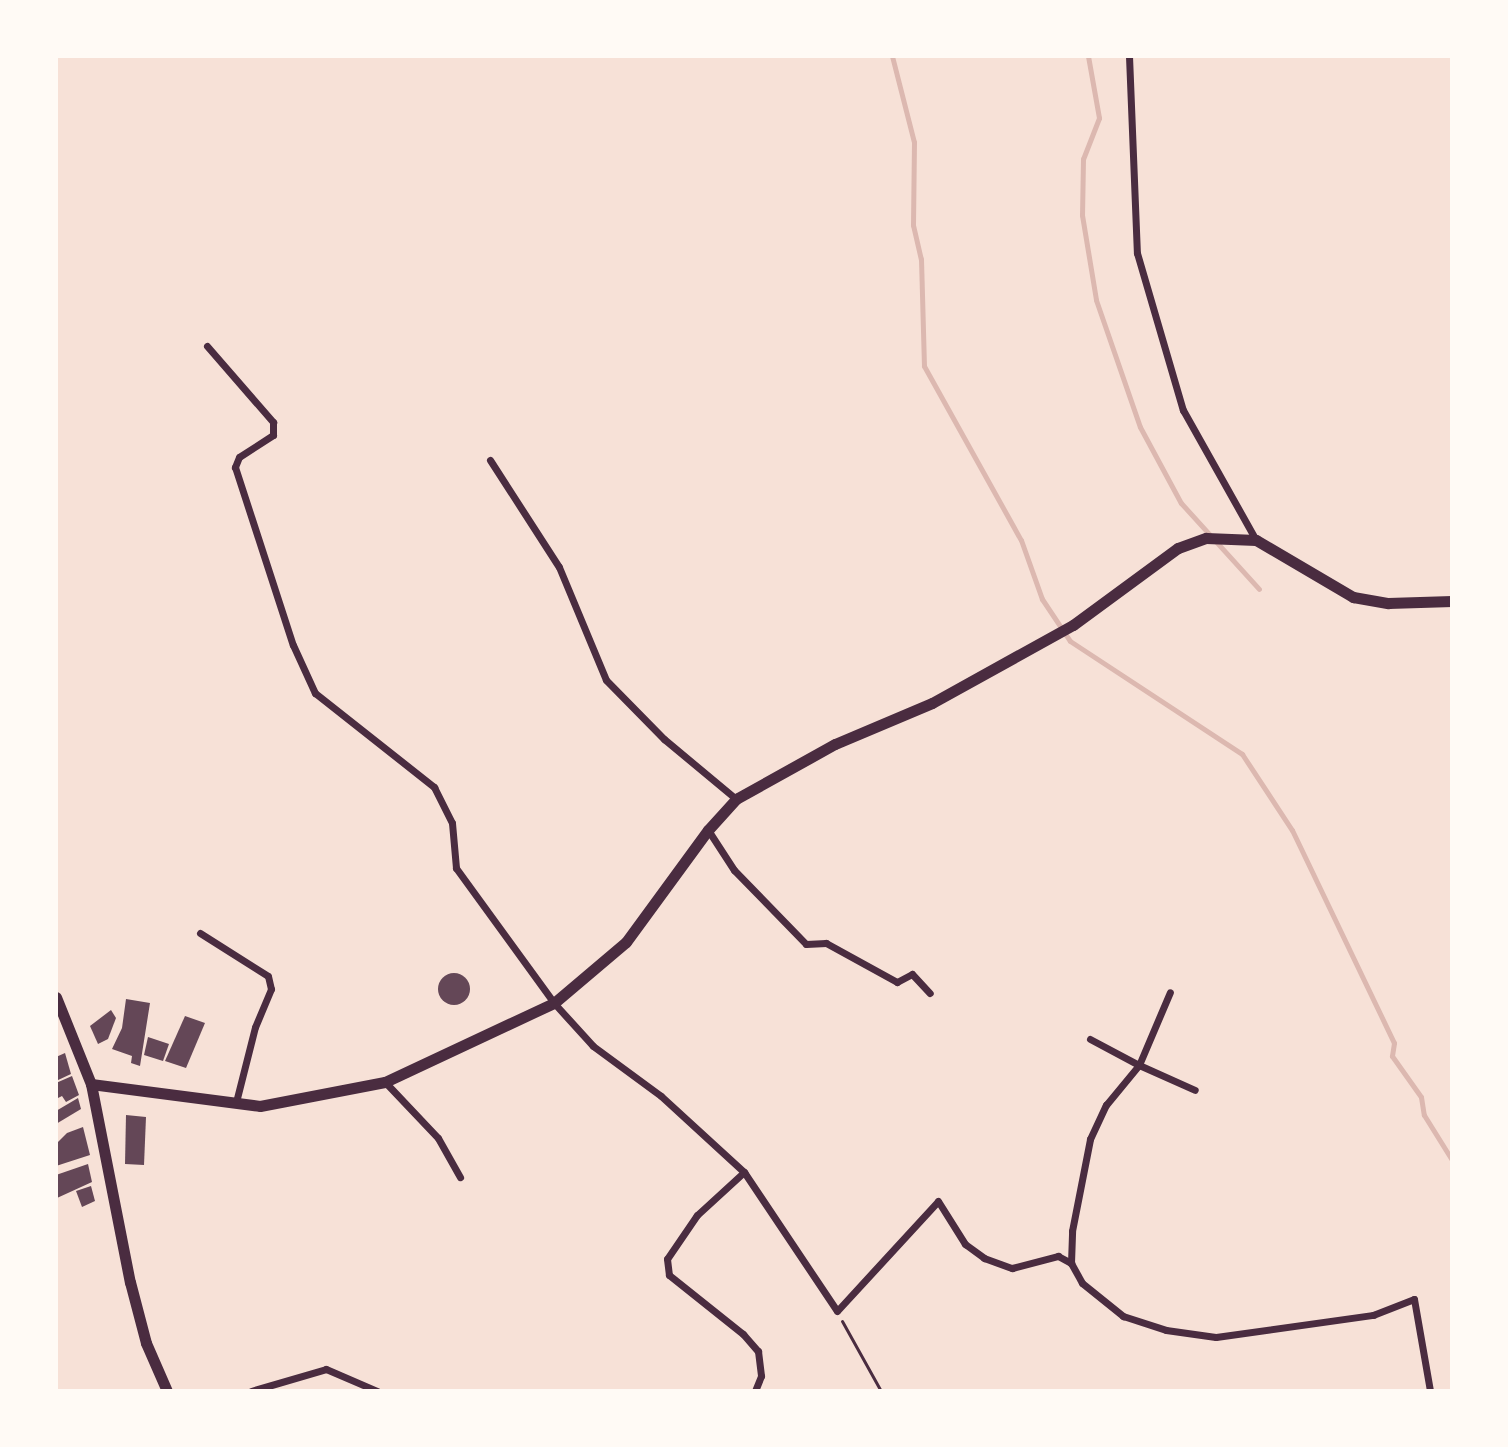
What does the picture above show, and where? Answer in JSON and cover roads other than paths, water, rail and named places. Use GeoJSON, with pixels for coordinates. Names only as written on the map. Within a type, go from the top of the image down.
{"type":"FeatureCollection","features":[{"type":"Feature","properties":{"kind":"main road"},"geometry":{"type":"LineString","coordinates":[[91,1084],[260,1106],[385,1082],[554,1003],[626,942],[708,830],[736,799],[835,744],[932,703],[1073,625],[1178,548],[1206,538],[1256,540],[1353,597],[1388,603],[1452,601]]}},
{"type":"Feature","properties":{"kind":"main road"},"geometry":{"type":"LineString","coordinates":[[56,997],[91,1084],[130,1282],[146,1343],[167,1391]]}},
{"type":"Feature","properties":{"kind":"street"},"geometry":{"type":"LineString","coordinates":[[1129,56],[1137,253],[1183,410],[1256,540]]}},
{"type":"Feature","properties":{"kind":"street"},"geometry":{"type":"LineString","coordinates":[[207,346],[273,422],[273,435],[239,457],[235,467],[293,645],[315,693],[434,787],[452,823],[456,868],[554,1003],[593,1046],[661,1096],[744,1172],[837,1311],[938,1201],[965,1244],[984,1258],[1012,1268],[1058,1256],[1071,1263]]}},
{"type":"Feature","properties":{"kind":"street"},"geometry":{"type":"LineString","coordinates":[[490,460],[559,567],[606,680],[664,739],[736,799]]}},
{"type":"Feature","properties":{"kind":"street"},"geometry":{"type":"LineString","coordinates":[[708,830],[734,870],[806,944],[826,943],[897,982],[912,974],[930,993]]}},
{"type":"Feature","properties":{"kind":"street"},"geometry":{"type":"LineString","coordinates":[[200,933],[268,976],[271,989],[255,1027],[236,1102]]}},
{"type":"Feature","properties":{"kind":"street"},"geometry":{"type":"LineString","coordinates":[[1170,992],[1139,1065],[1106,1105],[1090,1139],[1072,1231],[1071,1263],[1082,1283],[1123,1316],[1166,1330],[1216,1337],[1373,1315],[1414,1299],[1430,1391]]}},
{"type":"Feature","properties":{"kind":"street"},"geometry":{"type":"LineString","coordinates":[[1090,1039],[1195,1090]]}},
{"type":"Feature","properties":{"kind":"street"},"geometry":{"type":"LineString","coordinates":[[385,1082],[438,1138],[460,1177]]}},
{"type":"Feature","properties":{"kind":"street"},"geometry":{"type":"LineString","coordinates":[[744,1172],[697,1215],[667,1259],[669,1275],[743,1334],[758,1351],[761,1376],[755,1391]]}},
{"type":"Feature","properties":{"kind":"street"},"geometry":{"type":"LineString","coordinates":[[251,1391],[326,1369],[377,1391]]}},
{"type":"Feature","properties":{"kind":"waterway"},"geometry":{"type":"LineString","coordinates":[[892,56],[914,142],[913,225],[921,259],[924,366],[1021,540],[1042,599],[1070,641],[1242,754],[1292,830],[1394,1043],[1392,1056],[1421,1097],[1424,1115],[1452,1160]]}},
{"type":"Feature","properties":{"kind":"waterway"},"geometry":{"type":"LineString","coordinates":[[1088,56],[1099,118],[1083,159],[1082,215],[1096,300],[1140,427],[1181,503],[1259,589]]}}]}
